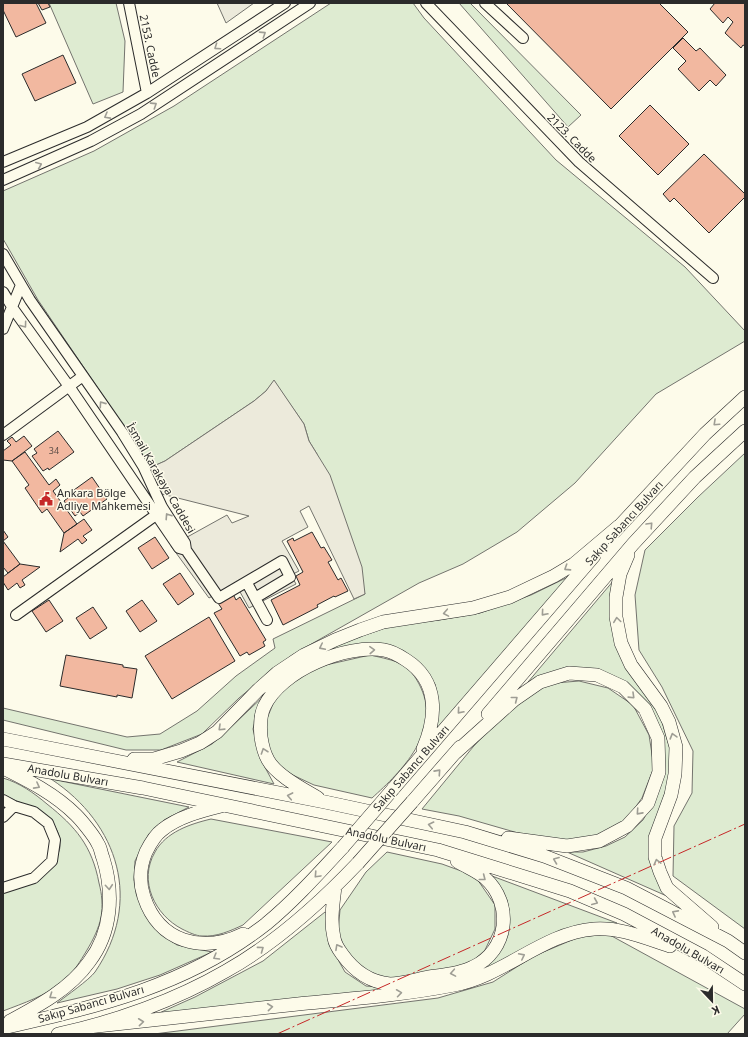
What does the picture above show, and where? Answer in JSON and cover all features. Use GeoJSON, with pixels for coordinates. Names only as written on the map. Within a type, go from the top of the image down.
{"type":"FeatureCollection","features":[{"type":"Feature","properties":{"kind":"main road","name":"Sakıp Sabancı Bulvarı"},"geometry":{"type":"LineString","coordinates":[[3,1026],[126,997],[157,985],[193,970],[219,956],[266,923],[305,888],[343,847],[619,526],[705,434],[745,397]]}},
{"type":"Feature","properties":{"kind":"main road","name":"Sakıp Sabancı Bulvarı"},"geometry":{"type":"LineString","coordinates":[[58,1034],[88,1028],[190,990],[226,971],[258,951],[293,925],[335,887],[358,863],[455,753],[633,544],[695,477],[745,431]]}},
{"type":"Feature","properties":{"kind":"main road"},"geometry":{"type":"LineString","coordinates":[[111,760],[154,759],[181,751],[200,743],[218,732],[258,690],[277,673],[304,655],[335,640],[383,622],[473,608],[510,597],[554,576],[574,564],[619,526]]}},
{"type":"Feature","properties":{"kind":"main road"},"geometry":{"type":"LineString","coordinates":[[633,544],[620,574],[616,597],[616,616],[621,643],[631,665],[661,706],[669,722],[676,747],[675,774],[671,795],[654,838],[655,857],[667,888],[728,941]]}},
{"type":"Feature","properties":{"kind":"main road"},"geometry":{"type":"LineString","coordinates":[[324,802],[282,775],[268,760],[262,744],[260,727],[264,707],[277,688],[306,667],[338,655],[374,650],[385,650],[394,653],[411,663],[425,678],[432,696],[433,707],[432,724],[418,760]]}},
{"type":"Feature","properties":{"kind":"main road"},"geometry":{"type":"LineString","coordinates":[[455,753],[514,700],[540,682],[569,673],[597,675],[623,687],[645,708],[658,738],[659,772],[648,802],[627,826],[599,840],[568,846],[465,832]]}},
{"type":"Feature","properties":{"kind":"main road","name":"Anadolu Bulvarı"},"geometry":{"type":"LineString","coordinates":[[3,739],[324,802],[465,832],[544,856],[626,888],[728,941],[745,953]]}},
{"type":"Feature","properties":{"kind":"main road","name":"Anadolu Bulvarı"},"geometry":{"type":"LineString","coordinates":[[3,764],[143,788],[438,850],[570,891],[624,914],[703,956],[745,984]]}},
{"type":"Feature","properties":{"kind":"main road"},"geometry":{"type":"LineString","coordinates":[[3,768],[48,792],[77,815],[98,844],[108,874],[110,900],[107,923],[100,944],[89,963],[60,991],[3,1026]]}},
{"type":"Feature","properties":{"kind":"main road"},"geometry":{"type":"LineString","coordinates":[[223,805],[196,812],[161,830],[155,837],[144,857],[141,871],[143,894],[147,906],[152,917],[167,932],[178,938],[193,943],[207,944],[223,941],[240,936],[266,923]]}},
{"type":"Feature","properties":{"kind":"main road"},"geometry":{"type":"LineString","coordinates":[[335,887],[332,919],[334,939],[350,965],[360,974],[373,980],[391,984],[473,968],[482,963],[496,946],[504,924],[502,903],[496,890],[485,878],[438,850]]}},
{"type":"Feature","properties":{"kind":"main road"},"geometry":{"type":"LineString","coordinates":[[88,1028],[388,995],[456,985],[484,976],[543,945],[562,937],[592,929],[616,930],[632,933],[703,956]]}},
{"type":"Feature","properties":{"kind":"street","name":"2153. Cadde"},"geometry":{"type":"LineString","coordinates":[[129,3],[148,93]]}},
{"type":"Feature","properties":{"kind":"street"},"geometry":{"type":"LineString","coordinates":[[4,162],[87,127],[148,93],[285,3]]}},
{"type":"Feature","properties":{"kind":"street"},"geometry":{"type":"LineString","coordinates":[[3,180],[91,141],[141,114],[310,3]]}},
{"type":"Feature","properties":{"kind":"street","name":"2123. Cadde"},"geometry":{"type":"LineString","coordinates":[[426,3],[579,162],[713,278]]}},
{"type":"Feature","properties":{"kind":"street"},"geometry":{"type":"LineString","coordinates":[[485,3],[523,38]]}},
{"type":"Feature","properties":{"kind":"street","name":"İsmail Karakaya Caddesi"},"geometry":{"type":"LineString","coordinates":[[3,254],[21,286],[122,432],[143,466],[162,507],[185,543],[186,550],[179,548],[3,292]]}},
{"type":"Feature","properties":{"kind":"street"},"geometry":{"type":"LineString","coordinates":[[3,329],[21,286]]}},
{"type":"Feature","properties":{"kind":"street"},"geometry":{"type":"LineString","coordinates":[[3,435],[83,376]]}},
{"type":"Feature","properties":{"kind":"street"},"geometry":{"type":"LineString","coordinates":[[16,615],[156,515]]}},
{"type":"Feature","properties":{"kind":"street"},"geometry":{"type":"LineString","coordinates":[[186,550],[219,598],[247,583],[282,561],[290,577],[255,598]]}},
{"type":"Feature","properties":{"kind":"street"},"geometry":{"type":"LineString","coordinates":[[247,583],[268,620]]}},
{"type":"Feature","properties":{"kind":"street"},"geometry":{"type":"LineString","coordinates":[[3,800],[14,806],[34,812],[48,823],[55,840],[52,862],[34,878],[3,888]]}},
{"type":"Feature","properties":{"kind":"street"},"geometry":{"type":"LineString","coordinates":[[3,806],[14,806]]}},
{"type":"Feature","properties":{"kind":"street"},"geometry":{"type":"LineString","coordinates":[[3,817],[14,806]]}},
{"type":"Feature","properties":{"kind":"green space"},"geometry":{"type":"Polygon","coordinates":[[[49,3],[116,3],[125,41],[123,92],[93,104],[49,3]]]}},
{"type":"Feature","properties":{"kind":"green space"},"geometry":{"type":"Polygon","coordinates":[[[331,3],[413,3],[424,18],[556,160],[685,267],[745,331],[745,341],[656,394],[575,483],[517,532],[463,564],[419,583],[292,655],[239,698],[202,734],[161,750],[126,750],[3,720],[3,708],[127,737],[160,734],[197,711],[236,676],[275,648],[273,639],[365,594],[317,454],[309,441],[304,424],[274,381],[266,391],[254,401],[165,461],[156,465],[150,462],[144,456],[38,300],[3,239],[3,191],[94,151],[174,106],[331,3]]]}},
{"type":"Feature","properties":{"kind":"green space"},"geometry":{"type":"Polygon","coordinates":[[[459,3],[470,3],[581,115],[568,127],[459,3]]]}},
{"type":"Feature","properties":{"kind":"green space"},"geometry":{"type":"Polygon","coordinates":[[[745,453],[745,929],[673,876],[674,826],[692,793],[693,751],[662,687],[639,650],[635,595],[645,550],[745,453]]]}},
{"type":"Feature","properties":{"kind":"green space"},"geometry":{"type":"Polygon","coordinates":[[[570,576],[436,733],[438,701],[435,684],[421,666],[401,652],[324,653],[259,706],[253,729],[260,758],[274,784],[177,762],[212,744],[288,673],[322,650],[394,625],[439,620],[480,613],[531,595],[570,576]]]}},
{"type":"Feature","properties":{"kind":"green space"},"geometry":{"type":"Polygon","coordinates":[[[614,580],[631,675],[659,712],[671,752],[668,783],[651,839],[669,897],[567,852],[583,852],[606,846],[625,837],[643,820],[655,798],[659,734],[618,681],[550,673],[528,682],[614,580]]]}},
{"type":"Feature","properties":{"kind":"green space"},"geometry":{"type":"Polygon","coordinates":[[[370,655],[401,664],[412,673],[421,688],[426,704],[426,720],[422,735],[406,763],[372,798],[314,785],[282,770],[265,745],[266,721],[275,699],[293,681],[317,667],[370,655]]]}},
{"type":"Feature","properties":{"kind":"green space"},"geometry":{"type":"Polygon","coordinates":[[[579,681],[608,688],[633,705],[649,735],[654,767],[642,798],[627,819],[600,836],[564,842],[518,833],[459,816],[422,809],[473,747],[511,706],[543,684],[579,681]]]}},
{"type":"Feature","properties":{"kind":"green space"},"geometry":{"type":"Polygon","coordinates":[[[3,778],[32,792],[57,812],[74,829],[81,838],[92,858],[100,887],[102,904],[101,917],[96,934],[70,975],[63,982],[49,991],[34,999],[3,1011],[3,889],[54,863],[60,846],[59,835],[55,826],[48,819],[31,808],[3,795],[3,778]]]}},
{"type":"Feature","properties":{"kind":"green space"},"geometry":{"type":"Polygon","coordinates":[[[51,779],[189,807],[164,820],[149,834],[135,861],[134,880],[139,897],[161,934],[177,945],[212,952],[160,975],[117,989],[57,1003],[95,972],[110,945],[118,919],[120,892],[116,866],[107,841],[93,818],[74,797],[51,779]]]}},
{"type":"Feature","properties":{"kind":"green space"},"geometry":{"type":"Polygon","coordinates":[[[211,819],[332,842],[243,925],[218,935],[200,936],[182,929],[172,923],[164,915],[152,896],[148,874],[150,863],[155,852],[165,839],[187,826],[211,819]]]}},
{"type":"Feature","properties":{"kind":"green space"},"geometry":{"type":"Polygon","coordinates":[[[387,852],[442,864],[475,876],[495,905],[495,929],[485,950],[470,964],[403,979],[379,977],[361,972],[346,954],[338,932],[340,910],[366,872],[387,852]]]}},
{"type":"Feature","properties":{"kind":"green space"},"geometry":{"type":"Polygon","coordinates":[[[492,876],[617,923],[596,925],[461,982],[148,1018],[195,997],[263,961],[325,912],[329,916],[332,949],[345,972],[366,986],[390,988],[460,980],[509,927],[507,900],[492,876]]]}},
{"type":"Feature","properties":{"kind":"green space"},"geometry":{"type":"Polygon","coordinates":[[[608,934],[745,1009],[745,1014],[727,1034],[154,1034],[438,998],[493,982],[534,956],[579,937],[608,934]]]}},
{"type":"Feature","properties":{"kind":"shaded area"},"geometry":{"type":"Polygon","coordinates":[[[217,3],[254,3],[226,23],[217,3]]]}},
{"type":"Feature","properties":{"kind":"shaded area"},"geometry":{"type":"Polygon","coordinates":[[[274,380],[304,424],[309,441],[330,475],[362,567],[365,594],[354,599],[309,506],[300,511],[308,527],[282,541],[299,571],[291,575],[296,584],[249,608],[235,583],[209,598],[171,546],[227,515],[232,523],[249,516],[158,493],[150,462],[156,465],[165,461],[254,401],[266,391],[274,380]]]}},
{"type":"Feature","properties":{"kind":"building"},"geometry":{"type":"Polygon","coordinates":[[[3,3],[36,3],[46,23],[16,37],[3,10],[3,3]]]}},
{"type":"Feature","properties":{"kind":"building"},"geometry":{"type":"Polygon","coordinates":[[[38,3],[48,3],[50,7],[42,10],[38,3]]]}},
{"type":"Feature","properties":{"kind":"building"},"geometry":{"type":"Polygon","coordinates":[[[506,3],[659,3],[688,32],[611,109],[506,3]]]}},
{"type":"Feature","properties":{"kind":"building"},"geometry":{"type":"Polygon","coordinates":[[[715,3],[745,3],[745,46],[743,45],[741,48],[725,33],[733,22],[728,17],[723,23],[710,9],[715,3]]]}},
{"type":"Feature","properties":{"kind":"building"},"geometry":{"type":"Polygon","coordinates":[[[683,38],[696,51],[700,48],[726,75],[716,86],[710,80],[699,91],[678,69],[686,61],[673,48],[683,38]]]}},
{"type":"Feature","properties":{"kind":"building"},"geometry":{"type":"Polygon","coordinates":[[[63,55],[76,83],[35,101],[22,74],[63,55]]]}},
{"type":"Feature","properties":{"kind":"building"},"geometry":{"type":"Polygon","coordinates":[[[650,105],[689,144],[658,175],[619,136],[650,105]]]}},
{"type":"Feature","properties":{"kind":"building"},"geometry":{"type":"Polygon","coordinates":[[[704,154],[745,194],[745,197],[709,233],[674,198],[670,202],[663,194],[704,154]]]}},
{"type":"Feature","properties":{"kind":"building","name":"Ankara Bölge Adliye Mahkemesi"},"geometry":{"type":"Polygon","coordinates":[[[58,431],[74,452],[49,470],[48,468],[43,471],[32,456],[37,453],[34,449],[58,431]]]}},
{"type":"Feature","properties":{"kind":"building"},"geometry":{"type":"Polygon","coordinates":[[[24,436],[32,446],[12,461],[3,460],[3,451],[11,445],[7,441],[12,437],[16,442],[24,436]]]}},
{"type":"Feature","properties":{"kind":"building","name":"Ankara Bölge Adliye Mahkemesi"},"geometry":{"type":"Polygon","coordinates":[[[25,452],[49,485],[56,479],[60,485],[53,491],[77,524],[64,533],[47,509],[42,513],[25,488],[29,485],[12,461],[25,452]]]}},
{"type":"Feature","properties":{"kind":"building","name":"Ankara Bölge Adliye Mahkemesi"},"geometry":{"type":"Polygon","coordinates":[[[92,477],[107,499],[83,516],[80,512],[75,516],[64,501],[69,497],[67,495],[92,477]]]}},
{"type":"Feature","properties":{"kind":"building"},"geometry":{"type":"Polygon","coordinates":[[[84,519],[92,530],[83,536],[87,540],[82,544],[78,539],[60,552],[64,533],[84,519]]]}},
{"type":"Feature","properties":{"kind":"building"},"geometry":{"type":"Polygon","coordinates":[[[3,530],[8,537],[3,541],[3,530]]]}},
{"type":"Feature","properties":{"kind":"building"},"geometry":{"type":"Polygon","coordinates":[[[312,532],[321,548],[324,547],[332,560],[328,562],[338,580],[341,578],[348,591],[335,597],[334,596],[317,605],[318,607],[283,625],[271,600],[300,585],[296,576],[303,572],[287,541],[293,538],[294,541],[312,532]]]}},
{"type":"Feature","properties":{"kind":"building"},"geometry":{"type":"Polygon","coordinates":[[[155,537],[169,558],[152,569],[138,548],[155,537]]]}},
{"type":"Feature","properties":{"kind":"building"},"geometry":{"type":"Polygon","coordinates":[[[3,541],[20,564],[8,573],[3,567],[3,541]]]}},
{"type":"Feature","properties":{"kind":"building"},"geometry":{"type":"Polygon","coordinates":[[[20,564],[40,567],[22,580],[25,585],[20,588],[17,583],[8,590],[3,582],[3,577],[20,564]]]}},
{"type":"Feature","properties":{"kind":"building"},"geometry":{"type":"Polygon","coordinates":[[[180,573],[194,594],[178,605],[163,584],[180,573]]]}},
{"type":"Feature","properties":{"kind":"building"},"geometry":{"type":"Polygon","coordinates":[[[233,594],[236,600],[240,597],[266,640],[263,642],[265,646],[249,655],[247,652],[240,656],[214,613],[222,609],[218,603],[233,594]]]}},
{"type":"Feature","properties":{"kind":"building"},"geometry":{"type":"Polygon","coordinates":[[[49,600],[63,621],[46,632],[32,611],[49,600]]]}},
{"type":"Feature","properties":{"kind":"building"},"geometry":{"type":"Polygon","coordinates":[[[142,600],[157,621],[140,632],[126,611],[142,600]]]}},
{"type":"Feature","properties":{"kind":"building"},"geometry":{"type":"Polygon","coordinates":[[[93,607],[107,628],[90,639],[76,618],[93,607]]]}},
{"type":"Feature","properties":{"kind":"building"},"geometry":{"type":"Polygon","coordinates":[[[209,617],[235,661],[172,699],[145,656],[209,617]]]}},
{"type":"Feature","properties":{"kind":"building"},"geometry":{"type":"Polygon","coordinates":[[[66,655],[123,665],[123,667],[137,669],[132,698],[117,695],[117,697],[60,686],[66,655]]]}},
{"type":"Feature","properties":{"kind":"power"},"geometry":{"type":"LineString","coordinates":[[277,1034],[745,824]]}},
{"type":"Feature","properties":{"kind":"place","name":"Ankara Bölge Adliye Mahkemesi"},"geometry":{"type":"Point","coordinates":[46,499]}}]}
